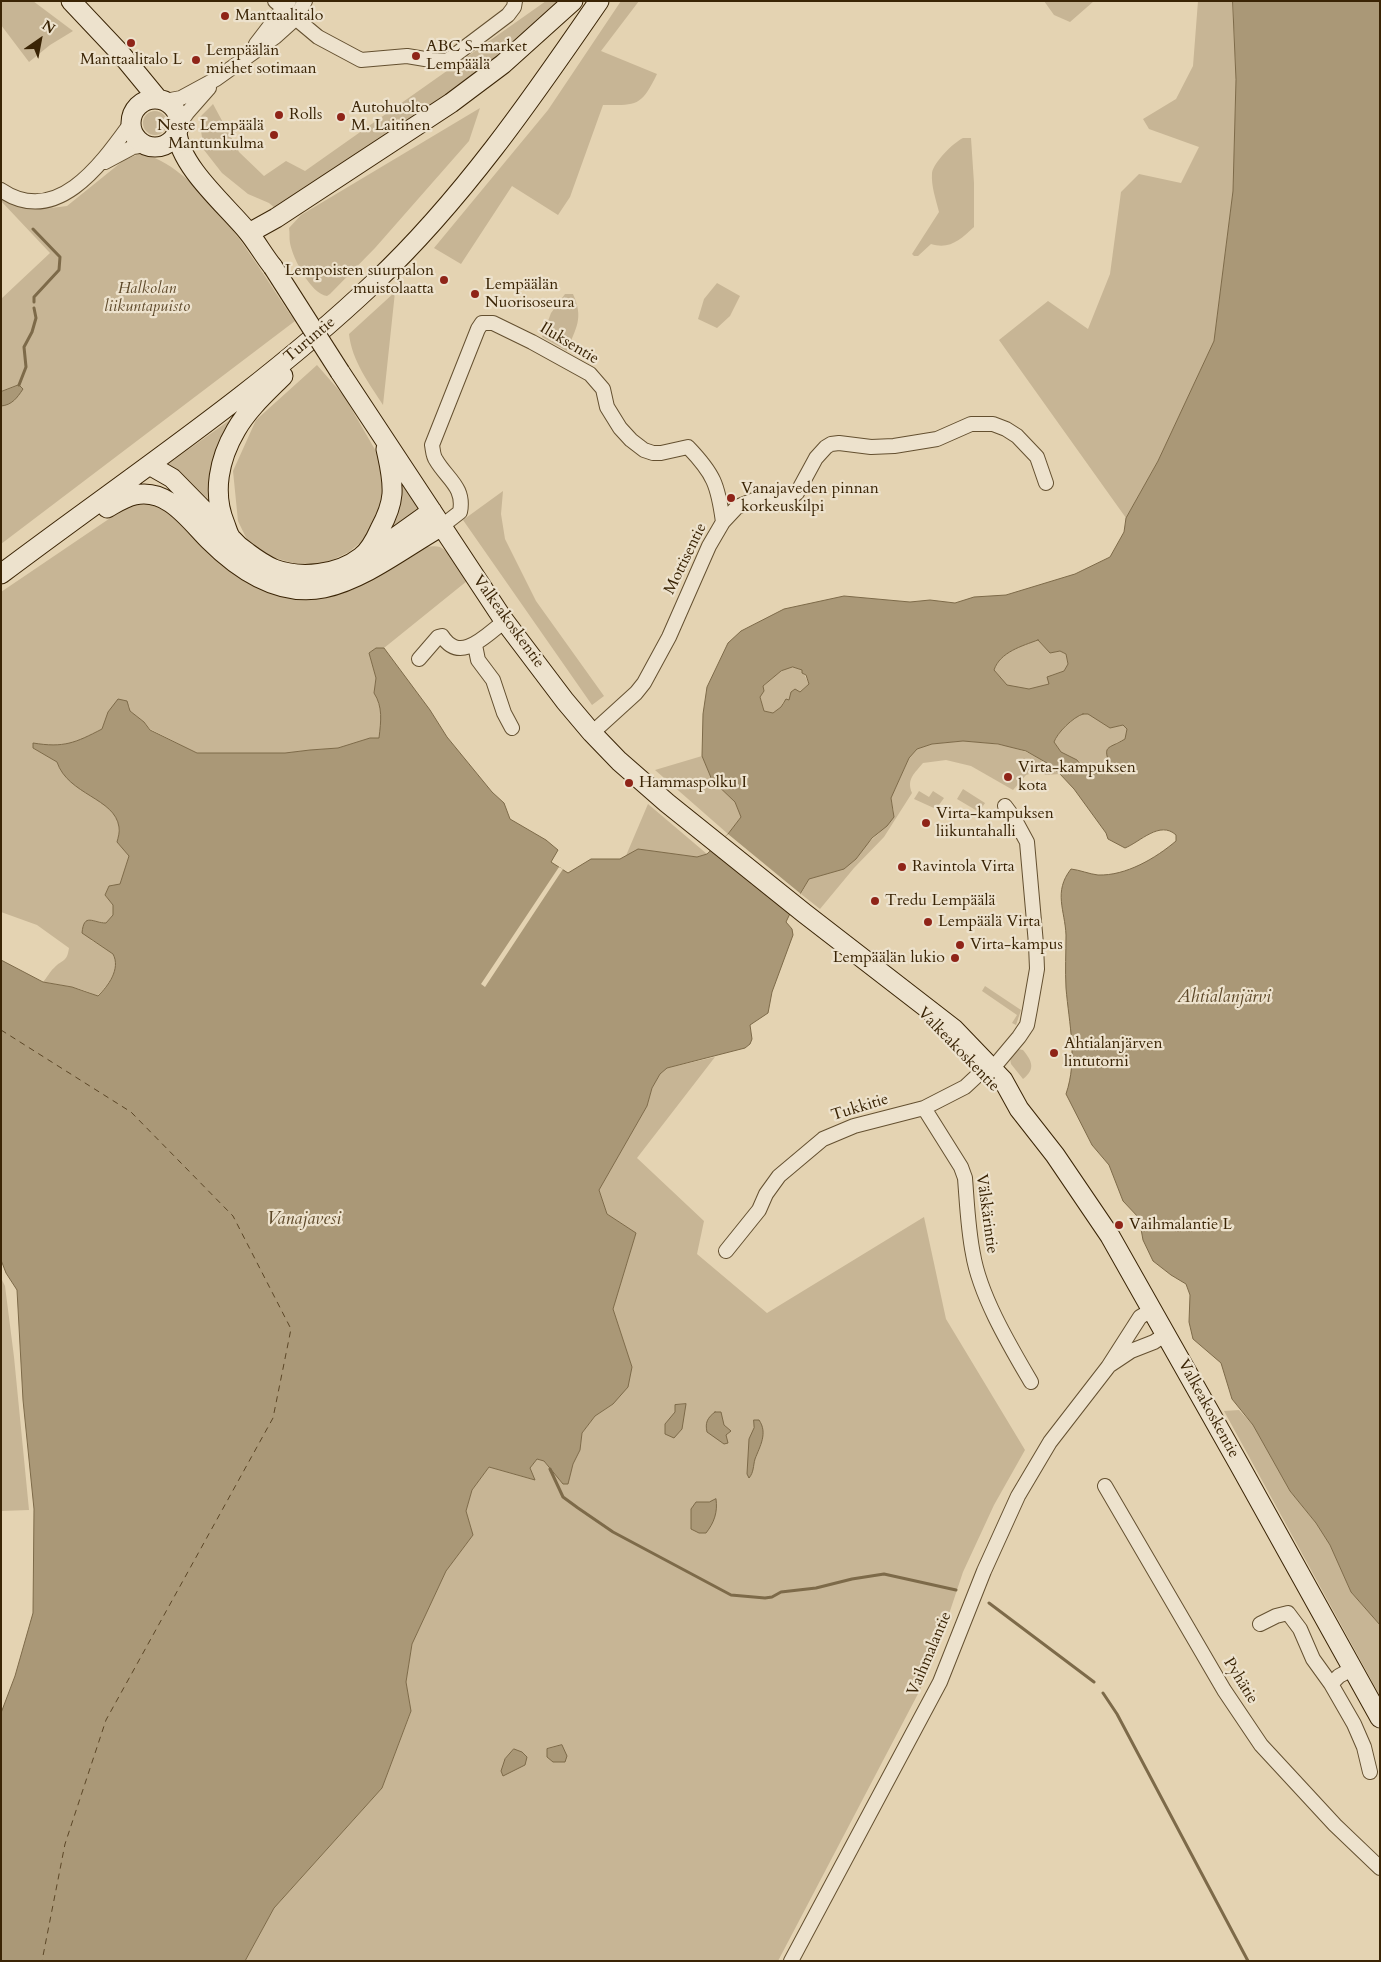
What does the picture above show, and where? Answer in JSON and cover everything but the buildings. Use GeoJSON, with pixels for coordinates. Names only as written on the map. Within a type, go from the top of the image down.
{"type":"FeatureCollection","features":[{"type":"Feature","properties":{"kind":"main road"},"geometry":{"type":"LineString","coordinates":[[71,1],[107,40],[161,100],[176,111],[178,129],[168,142],[150,146],[135,135],[132,85],[107,40]]}},
{"type":"Feature","properties":{"kind":"main road"},"geometry":{"type":"LineString","coordinates":[[249,233],[451,103],[503,64],[573,1]]}},
{"type":"Feature","properties":{"kind":"main road","name":"Turuntie"},"geometry":{"type":"LineString","coordinates":[[1,574],[222,412],[343,312],[376,281],[444,209],[537,92],[599,1]]}},
{"type":"Feature","properties":{"kind":"main road"},"geometry":{"type":"LineString","coordinates":[[133,116],[145,101],[161,100]]}},
{"type":"Feature","properties":{"kind":"main road","name":"Valkeakoskentie"},"geometry":{"type":"LineString","coordinates":[[178,129],[182,153],[249,233],[505,621],[592,733],[620,762],[707,836],[954,1029],[986,1070],[1003,1080],[1019,1110],[1079,1189],[1110,1236],[1380,1718]]}},
{"type":"Feature","properties":{"kind":"main road","name":"Valkeakoskentie"},"geometry":{"type":"LineString","coordinates":[[150,146],[202,179]]}},
{"type":"Feature","properties":{"kind":"main road"},"geometry":{"type":"LineString","coordinates":[[230,537],[219,505],[218,485],[221,464],[235,431],[245,415],[343,312]]}},
{"type":"Feature","properties":{"kind":"main road"},"geometry":{"type":"LineString","coordinates":[[362,556],[377,535],[390,508],[391,480],[384,440]]}},
{"type":"Feature","properties":{"kind":"main road"},"geometry":{"type":"LineString","coordinates":[[150,466],[172,478],[239,547],[274,569],[298,574],[330,571],[347,565],[437,519]]}},
{"type":"Feature","properties":{"kind":"main road"},"geometry":{"type":"LineString","coordinates":[[20,560],[103,510],[135,495],[157,496],[176,506],[210,541],[237,565],[259,579],[283,588],[307,590],[337,584],[368,571],[437,519]]}},
{"type":"Feature","properties":{"kind":"street"},"geometry":{"type":"LineString","coordinates":[[161,100],[181,98],[216,79],[275,37],[286,8],[305,1]]}},
{"type":"Feature","properties":{"kind":"street"},"geometry":{"type":"LineString","coordinates":[[286,8],[318,37],[361,60],[406,56],[448,61],[508,14],[514,7],[515,1]]}},
{"type":"Feature","properties":{"kind":"street"},"geometry":{"type":"LineString","coordinates":[[178,129],[187,113],[216,79]]}},
{"type":"Feature","properties":{"kind":"street"},"geometry":{"type":"LineString","coordinates":[[1,190],[12,197],[34,203],[54,198],[75,187],[102,163],[133,116]]}},
{"type":"Feature","properties":{"kind":"street"},"geometry":{"type":"LineString","coordinates":[[102,163],[111,160],[133,146],[150,146]]}},
{"type":"Feature","properties":{"kind":"street","name":"Iluksentie"},"geometry":{"type":"LineString","coordinates":[[437,519],[460,512],[462,503],[460,493],[435,459],[432,445],[478,329],[482,323],[493,323],[590,374],[604,389],[607,408],[620,428],[644,450],[661,453],[688,447],[707,469],[714,481],[719,494],[723,522]]}},
{"type":"Feature","properties":{"kind":"street","name":"Mottisentie"},"geometry":{"type":"LineString","coordinates":[[592,733],[644,684],[669,637],[709,546],[723,522],[737,507],[754,500],[767,501],[791,497],[801,487],[816,458],[831,444],[839,443],[871,447],[894,446],[937,439],[971,424],[993,424],[1006,428],[1017,436],[1037,457],[1046,483]]}},
{"type":"Feature","properties":{"kind":"street"},"geometry":{"type":"LineString","coordinates":[[419,659],[438,637],[442,636],[450,645],[464,648],[475,645],[505,621]]}},
{"type":"Feature","properties":{"kind":"street"},"geometry":{"type":"LineString","coordinates":[[475,645],[478,660],[493,680],[504,712],[512,728]]}},
{"type":"Feature","properties":{"kind":"street","name":"Tukkitie"},"geometry":{"type":"LineString","coordinates":[[726,1251],[759,1210],[766,1194],[779,1176],[823,1139],[854,1126],[924,1108],[965,1087],[1010,1049],[1027,1025],[1037,969],[1027,842],[1005,806]]}},
{"type":"Feature","properties":{"kind":"street","name":"Välskärintie"},"geometry":{"type":"LineString","coordinates":[[924,1108],[961,1167],[965,1178],[973,1255],[987,1297],[1014,1353],[1031,1382]]}},
{"type":"Feature","properties":{"kind":"street","name":"Vaihmalantie"},"geometry":{"type":"LineString","coordinates":[[791,1961],[940,1682],[984,1571],[1018,1496],[1050,1442],[1108,1367],[1140,1318],[1152,1310]]}},
{"type":"Feature","properties":{"kind":"street","name":"Vaihmalantie"},"geometry":{"type":"LineString","coordinates":[[1108,1367],[1131,1351],[1154,1342],[1166,1334]]}},
{"type":"Feature","properties":{"kind":"street","name":"Pyhätie"},"geometry":{"type":"LineString","coordinates":[[1105,1486],[1224,1690],[1261,1745],[1335,1825],[1380,1868]]}},
{"type":"Feature","properties":{"kind":"street"},"geometry":{"type":"LineString","coordinates":[[1260,1624],[1276,1616],[1288,1613],[1300,1629],[1313,1659],[1331,1684],[1357,1732],[1364,1747],[1370,1772]]}},
{"type":"Feature","properties":{"kind":"street"},"geometry":{"type":"LineString","coordinates":[[1331,1684],[1339,1676],[1352,1669]]}},
{"type":"Feature","properties":{"kind":"green space"},"geometry":{"type":"Polygon","coordinates":[[[1,1],[33,1],[73,31],[50,45],[29,62],[1,25],[1,1]]]}},
{"type":"Feature","properties":{"kind":"green space"},"geometry":{"type":"Polygon","coordinates":[[[546,1],[563,1],[530,31],[461,86],[388,137],[276,209],[269,203],[248,194],[222,173],[204,150],[199,118],[213,104],[239,152],[264,176],[286,161],[305,171],[546,1]]]}},
{"type":"Feature","properties":{"kind":"green space"},"geometry":{"type":"Polygon","coordinates":[[[621,1],[639,1],[601,51],[657,74],[647,93],[637,102],[624,105],[603,105],[570,197],[558,215],[512,186],[461,264],[434,248],[548,110],[621,1]]]}},
{"type":"Feature","properties":{"kind":"green space"},"geometry":{"type":"Polygon","coordinates":[[[1044,1],[1094,1],[1070,22],[1054,15],[1044,1]]]}},
{"type":"Feature","properties":{"kind":"green space"},"geometry":{"type":"Polygon","coordinates":[[[1198,1],[1233,1],[1236,80],[1233,191],[1214,341],[1158,461],[1126,518],[999,340],[1048,301],[1088,329],[1110,274],[1121,192],[1139,174],[1181,183],[1199,147],[1149,129],[1143,119],[1176,99],[1193,66],[1198,1]]]}},
{"type":"Feature","properties":{"kind":"green space"},"geometry":{"type":"Polygon","coordinates":[[[480,108],[469,141],[375,248],[330,294],[327,296],[321,294],[315,289],[309,283],[295,258],[290,243],[289,228],[301,215],[480,108]]]}},
{"type":"Feature","properties":{"kind":"green space"},"geometry":{"type":"Polygon","coordinates":[[[155,111],[163,115],[167,123],[163,131],[155,135],[147,131],[143,123],[147,115],[155,111]]]}},
{"type":"Feature","properties":{"kind":"green space"},"geometry":{"type":"Polygon","coordinates":[[[963,138],[971,138],[974,227],[955,242],[944,246],[931,244],[918,256],[914,256],[912,254],[939,212],[932,183],[933,169],[944,153],[963,138]]]}},
{"type":"Feature","properties":{"kind":"green space","name":"Halkolan liikuntapuisto"},"geometry":{"type":"Polygon","coordinates":[[[139,154],[161,161],[181,174],[200,191],[218,211],[252,256],[295,321],[1,544],[1,299],[50,253],[1,201],[1,197],[19,207],[43,209],[67,206],[124,160],[139,154]]]}},
{"type":"Feature","properties":{"kind":"green space"},"geometry":{"type":"Polygon","coordinates":[[[717,283],[740,296],[730,316],[717,328],[698,319],[704,299],[717,283]]]}},
{"type":"Feature","properties":{"kind":"green space"},"geometry":{"type":"Polygon","coordinates":[[[395,292],[383,405],[357,363],[349,334],[395,292]]]}},
{"type":"Feature","properties":{"kind":"green space"},"geometry":{"type":"Polygon","coordinates":[[[565,294],[573,294],[578,310],[578,323],[567,351],[542,337],[551,313],[565,294]]]}},
{"type":"Feature","properties":{"kind":"green space"},"geometry":{"type":"Polygon","coordinates":[[[317,365],[344,396],[377,453],[385,489],[382,507],[373,526],[362,541],[349,552],[326,563],[301,565],[267,556],[249,544],[238,521],[233,471],[256,420],[317,365]]]}},
{"type":"Feature","properties":{"kind":"green space"},"geometry":{"type":"Polygon","coordinates":[[[241,412],[218,519],[168,464],[241,412]]]}},
{"type":"Feature","properties":{"kind":"green space"},"geometry":{"type":"Polygon","coordinates":[[[397,475],[422,512],[377,543],[397,475]]]}},
{"type":"Feature","properties":{"kind":"green space"},"geometry":{"type":"Polygon","coordinates":[[[503,491],[501,514],[505,539],[536,601],[604,696],[592,705],[463,520],[503,491]]]}},
{"type":"Feature","properties":{"kind":"green space"},"geometry":{"type":"Polygon","coordinates":[[[149,504],[170,513],[208,550],[327,595],[351,590],[420,548],[430,546],[440,547],[448,553],[467,581],[384,648],[376,648],[369,653],[376,678],[374,693],[380,709],[379,738],[370,738],[339,748],[285,753],[197,753],[150,729],[130,711],[129,705],[108,712],[102,729],[77,741],[62,745],[33,744],[33,748],[57,762],[62,772],[70,780],[109,809],[116,818],[119,827],[117,842],[129,856],[120,885],[109,886],[105,895],[113,905],[113,915],[106,923],[91,920],[91,940],[112,953],[116,964],[109,982],[97,996],[78,988],[43,982],[53,969],[65,959],[69,948],[37,925],[1,912],[1,592],[128,506],[149,504]]]}},
{"type":"Feature","properties":{"kind":"green space"},"geometry":{"type":"Polygon","coordinates":[[[1038,640],[1050,653],[1060,651],[1066,654],[1068,664],[1064,671],[1052,675],[1049,684],[1029,689],[1007,686],[994,670],[997,664],[1012,650],[1038,640]]]}},
{"type":"Feature","properties":{"kind":"green space"},"geometry":{"type":"Polygon","coordinates":[[[793,667],[802,670],[809,684],[789,700],[783,702],[781,707],[773,713],[764,711],[760,696],[764,691],[762,687],[781,671],[793,667]]]}},
{"type":"Feature","properties":{"kind":"green space"},"geometry":{"type":"Polygon","coordinates":[[[1083,714],[1089,714],[1110,728],[1123,725],[1128,729],[1125,739],[1116,743],[1109,763],[1111,768],[1107,773],[1087,773],[1077,760],[1061,752],[1054,742],[1058,734],[1066,726],[1083,714]]]}},
{"type":"Feature","properties":{"kind":"green space"},"geometry":{"type":"Polygon","coordinates":[[[963,741],[991,743],[1015,748],[1037,757],[1060,774],[1046,775],[1039,771],[1026,775],[1013,790],[971,766],[946,760],[923,763],[914,773],[911,780],[910,788],[912,793],[884,837],[854,868],[820,909],[801,894],[809,879],[843,869],[856,859],[866,845],[879,833],[894,813],[891,798],[909,758],[917,749],[932,744],[963,741]]]}},
{"type":"Feature","properties":{"kind":"green space"},"geometry":{"type":"Polygon","coordinates":[[[702,756],[712,780],[735,802],[741,817],[728,834],[655,770],[702,756]]]}},
{"type":"Feature","properties":{"kind":"green space"},"geometry":{"type":"Polygon","coordinates":[[[963,789],[985,803],[979,812],[957,799],[963,789]]]}},
{"type":"Feature","properties":{"kind":"green space"},"geometry":{"type":"Polygon","coordinates":[[[919,791],[929,797],[933,791],[944,798],[936,809],[914,799],[919,791]]]}},
{"type":"Feature","properties":{"kind":"green space"},"geometry":{"type":"Polygon","coordinates":[[[648,804],[707,854],[697,857],[638,849],[625,858],[648,804]]]}},
{"type":"Feature","properties":{"kind":"green space"},"geometry":{"type":"Polygon","coordinates":[[[985,986],[1021,1010],[1016,1025],[1012,1023],[1017,1015],[982,991],[985,986]]]}},
{"type":"Feature","properties":{"kind":"green space"},"geometry":{"type":"Polygon","coordinates":[[[1018,1049],[1023,1050],[1029,1058],[1031,1065],[1030,1072],[1023,1079],[1011,1064],[1010,1059],[1018,1049]]]}},
{"type":"Feature","properties":{"kind":"green space"},"geometry":{"type":"Polygon","coordinates":[[[715,1057],[637,1158],[704,1221],[697,1254],[767,1313],[924,1217],[946,1319],[1025,1450],[994,1505],[963,1572],[943,1632],[920,1690],[778,1961],[245,1961],[274,1908],[382,1788],[411,1712],[406,1682],[412,1644],[446,1571],[473,1535],[466,1511],[472,1490],[489,1467],[534,1480],[530,1468],[537,1459],[544,1461],[563,1484],[568,1484],[573,1464],[580,1450],[582,1433],[595,1416],[613,1404],[632,1367],[613,1309],[636,1233],[607,1214],[599,1190],[647,1106],[652,1088],[660,1074],[667,1068],[715,1057]]]}},
{"type":"Feature","properties":{"kind":"green space"},"geometry":{"type":"Polygon","coordinates":[[[1,1278],[5,1286],[14,1357],[29,1510],[1,1511],[1,1278]]]}},
{"type":"Feature","properties":{"kind":"green space"},"geometry":{"type":"Polygon","coordinates":[[[1239,1410],[1253,1425],[1290,1491],[1316,1523],[1330,1545],[1351,1592],[1380,1625],[1380,1696],[1224,1411],[1239,1410]]]}},
{"type":"Feature","properties":{"kind":"water"},"geometry":{"type":"Polygon","coordinates":[[[1233,1],[1380,1],[1380,1625],[1351,1592],[1330,1545],[1316,1523],[1290,1491],[1253,1425],[1232,1399],[1221,1363],[1193,1339],[1189,1322],[1190,1295],[1186,1284],[1153,1261],[1143,1240],[1139,1218],[1123,1201],[1109,1165],[1092,1145],[1066,1094],[1070,1081],[1072,1055],[1066,988],[1066,935],[1061,901],[1062,886],[1071,869],[1098,875],[1109,875],[1140,865],[1176,841],[1176,835],[1170,831],[1157,831],[1125,848],[1108,839],[1106,833],[1074,789],[1060,774],[1047,763],[1026,751],[998,744],[963,741],[932,744],[917,749],[909,758],[891,798],[894,817],[887,826],[872,838],[856,859],[844,869],[809,879],[786,922],[792,929],[793,935],[772,992],[768,1013],[750,1025],[752,1039],[750,1044],[745,1048],[667,1068],[660,1074],[652,1088],[647,1106],[599,1190],[607,1214],[636,1233],[613,1309],[632,1367],[628,1387],[613,1404],[595,1416],[582,1433],[580,1450],[573,1464],[568,1484],[563,1484],[544,1461],[537,1459],[530,1468],[535,1480],[489,1467],[472,1490],[466,1511],[473,1535],[446,1571],[412,1644],[406,1682],[411,1711],[382,1788],[274,1908],[245,1961],[1,1961],[1,1713],[15,1676],[33,1613],[34,1509],[23,1400],[17,1290],[6,1273],[1,1260],[1,960],[43,982],[72,987],[98,996],[112,977],[115,960],[113,954],[82,933],[83,927],[90,920],[106,923],[113,915],[113,905],[105,895],[109,886],[120,884],[129,856],[117,842],[119,827],[116,817],[101,802],[71,782],[57,762],[33,748],[33,743],[53,745],[69,743],[102,729],[108,712],[118,699],[127,701],[130,711],[144,722],[150,730],[197,753],[285,753],[338,748],[370,738],[379,738],[380,709],[374,693],[376,678],[369,653],[376,648],[384,648],[430,710],[447,737],[492,792],[504,803],[510,819],[546,840],[558,850],[551,862],[568,873],[591,859],[620,859],[638,849],[697,857],[707,854],[728,834],[741,817],[735,802],[712,780],[702,756],[703,714],[707,687],[728,643],[741,631],[784,609],[844,596],[910,602],[930,600],[955,603],[974,597],[1006,595],[1075,574],[1110,557],[1124,532],[1126,518],[1158,461],[1214,341],[1233,191],[1236,80],[1233,1]],[[1038,640],[1012,650],[997,664],[994,670],[1007,685],[1029,689],[1049,684],[1047,677],[1064,671],[1068,664],[1066,654],[1060,651],[1050,653],[1038,640]],[[793,667],[781,671],[763,686],[764,691],[760,697],[764,711],[773,713],[781,707],[786,699],[789,700],[791,692],[795,689],[800,692],[809,684],[802,670],[793,667]],[[1088,714],[1075,718],[1058,734],[1054,742],[1061,752],[1077,760],[1087,773],[1107,773],[1111,768],[1107,751],[1110,747],[1125,739],[1127,729],[1123,725],[1110,728],[1088,714]]]}},
{"type":"Feature","properties":{"kind":"water"},"geometry":{"type":"Polygon","coordinates":[[[19,385],[23,389],[16,398],[11,403],[1,406],[1,392],[19,385]]]}},
{"type":"Feature","properties":{"kind":"water"},"geometry":{"type":"Polygon","coordinates":[[[686,1404],[682,1429],[674,1438],[665,1434],[665,1424],[675,1412],[675,1405],[686,1404]]]}},
{"type":"Feature","properties":{"kind":"water"},"geometry":{"type":"Polygon","coordinates":[[[715,1412],[721,1412],[724,1425],[731,1431],[726,1435],[728,1443],[724,1444],[707,1432],[707,1421],[715,1412]]]}},
{"type":"Feature","properties":{"kind":"water"},"geometry":{"type":"Polygon","coordinates":[[[754,1420],[759,1420],[762,1425],[763,1435],[753,1471],[749,1478],[747,1474],[749,1439],[754,1428],[754,1420]]]}},
{"type":"Feature","properties":{"kind":"water"},"geometry":{"type":"Polygon","coordinates":[[[716,1499],[715,1517],[706,1533],[699,1533],[691,1529],[691,1509],[696,1502],[709,1502],[716,1499]]]}},
{"type":"Feature","properties":{"kind":"water"},"geometry":{"type":"Polygon","coordinates":[[[562,1745],[567,1756],[565,1762],[553,1762],[547,1757],[547,1749],[562,1745]]]}},
{"type":"Feature","properties":{"kind":"water"},"geometry":{"type":"Polygon","coordinates":[[[514,1749],[522,1752],[527,1757],[525,1765],[503,1776],[501,1771],[505,1759],[514,1749]]]}},
{"type":"Feature","properties":{"kind":"pier"},"geometry":{"type":"Polygon","coordinates":[[[728,834],[801,894],[791,911],[712,849],[728,834]]]}},
{"type":"Feature","properties":{"kind":"pier"},"geometry":{"type":"Polygon","coordinates":[[[559,867],[563,869],[485,987],[481,984],[559,867]]]}},
{"type":"Feature","properties":{"kind":"waterway"},"geometry":{"type":"LineString","coordinates":[[33,229],[60,257],[59,270],[34,297],[34,302]]}},
{"type":"Feature","properties":{"kind":"waterway"},"geometry":{"type":"LineString","coordinates":[[19,385],[26,367],[24,347],[32,332],[36,318],[34,308]]}},
{"type":"Feature","properties":{"kind":"waterway"},"geometry":{"type":"LineString","coordinates":[[550,1469],[563,1497],[578,1508],[613,1532],[731,1595],[765,1598],[772,1597],[781,1592],[816,1588],[852,1579],[884,1574],[956,1590]]}},
{"type":"Feature","properties":{"kind":"waterway"},"geometry":{"type":"LineString","coordinates":[[989,1603],[1094,1682]]}},
{"type":"Feature","properties":{"kind":"waterway"},"geometry":{"type":"LineString","coordinates":[[1103,1693],[1117,1714],[1248,1961]]}},
{"type":"Feature","properties":{"kind":"ferry route"},"geometry":{"type":"LineString","coordinates":[[1,1030],[131,1112],[233,1216],[291,1329],[273,1418],[106,1720],[65,1844],[42,1961]]}},
{"type":"Feature","properties":{"kind":"place","name":"Manttaalitalo"},"geometry":{"type":"Point","coordinates":[225,16]}},
{"type":"Feature","properties":{"kind":"place","name":"Manttaalitalo L"},"geometry":{"type":"Point","coordinates":[131,43]}},
{"type":"Feature","properties":{"kind":"place","name":"ABC S-market Lempäälä"},"geometry":{"type":"Point","coordinates":[416,56]}},
{"type":"Feature","properties":{"kind":"place","name":"Lempäälän miehet sotimaan"},"geometry":{"type":"Point","coordinates":[196,60]}},
{"type":"Feature","properties":{"kind":"place","name":"Rolls"},"geometry":{"type":"Point","coordinates":[279,115]}},
{"type":"Feature","properties":{"kind":"place","name":"Autohuolto M. Laitinen"},"geometry":{"type":"Point","coordinates":[341,117]}},
{"type":"Feature","properties":{"kind":"place","name":"Neste Lempäälä Mantunkulma"},"geometry":{"type":"Point","coordinates":[274,135]}},
{"type":"Feature","properties":{"kind":"place","name":"Lempoisten suurpalon muistolaatta"},"geometry":{"type":"Point","coordinates":[444,280]}},
{"type":"Feature","properties":{"kind":"place","name":"Lempäälän Nuorisoseura"},"geometry":{"type":"Point","coordinates":[475,294]}},
{"type":"Feature","properties":{"kind":"place","name":"Vanajaveden pinnan korkeuskilpi"},"geometry":{"type":"Point","coordinates":[731,498]}},
{"type":"Feature","properties":{"kind":"place","name":"Virta-kampuksen kota"},"geometry":{"type":"Point","coordinates":[1008,777]}},
{"type":"Feature","properties":{"kind":"place","name":"Hammaspolku I"},"geometry":{"type":"Point","coordinates":[629,783]}},
{"type":"Feature","properties":{"kind":"place","name":"Virta-kampuksen liikuntahalli"},"geometry":{"type":"Point","coordinates":[926,823]}},
{"type":"Feature","properties":{"kind":"place","name":"Ravintola Virta"},"geometry":{"type":"Point","coordinates":[902,867]}},
{"type":"Feature","properties":{"kind":"place","name":"Tredu Lempäälä"},"geometry":{"type":"Point","coordinates":[875,901]}},
{"type":"Feature","properties":{"kind":"place","name":"Lempäälä Virta"},"geometry":{"type":"Point","coordinates":[928,922]}},
{"type":"Feature","properties":{"kind":"place","name":"Virta-kampus"},"geometry":{"type":"Point","coordinates":[960,945]}},
{"type":"Feature","properties":{"kind":"place","name":"Lempäälän lukio"},"geometry":{"type":"Point","coordinates":[955,958]}},
{"type":"Feature","properties":{"kind":"place","name":"Ahtialanjärven lintutorni"},"geometry":{"type":"Point","coordinates":[1054,1053]}},
{"type":"Feature","properties":{"kind":"place","name":"Vaihmalantie L"},"geometry":{"type":"Point","coordinates":[1119,1225]}},
{"type":"Feature","properties":{"kind":"water label","name":"Ahtialanjärvi"},"geometry":{"type":"Point","coordinates":[1224,998]}},
{"type":"Feature","properties":{"kind":"water label","name":"Vanajavesi"},"geometry":{"type":"Point","coordinates":[304,1220]}}]}
